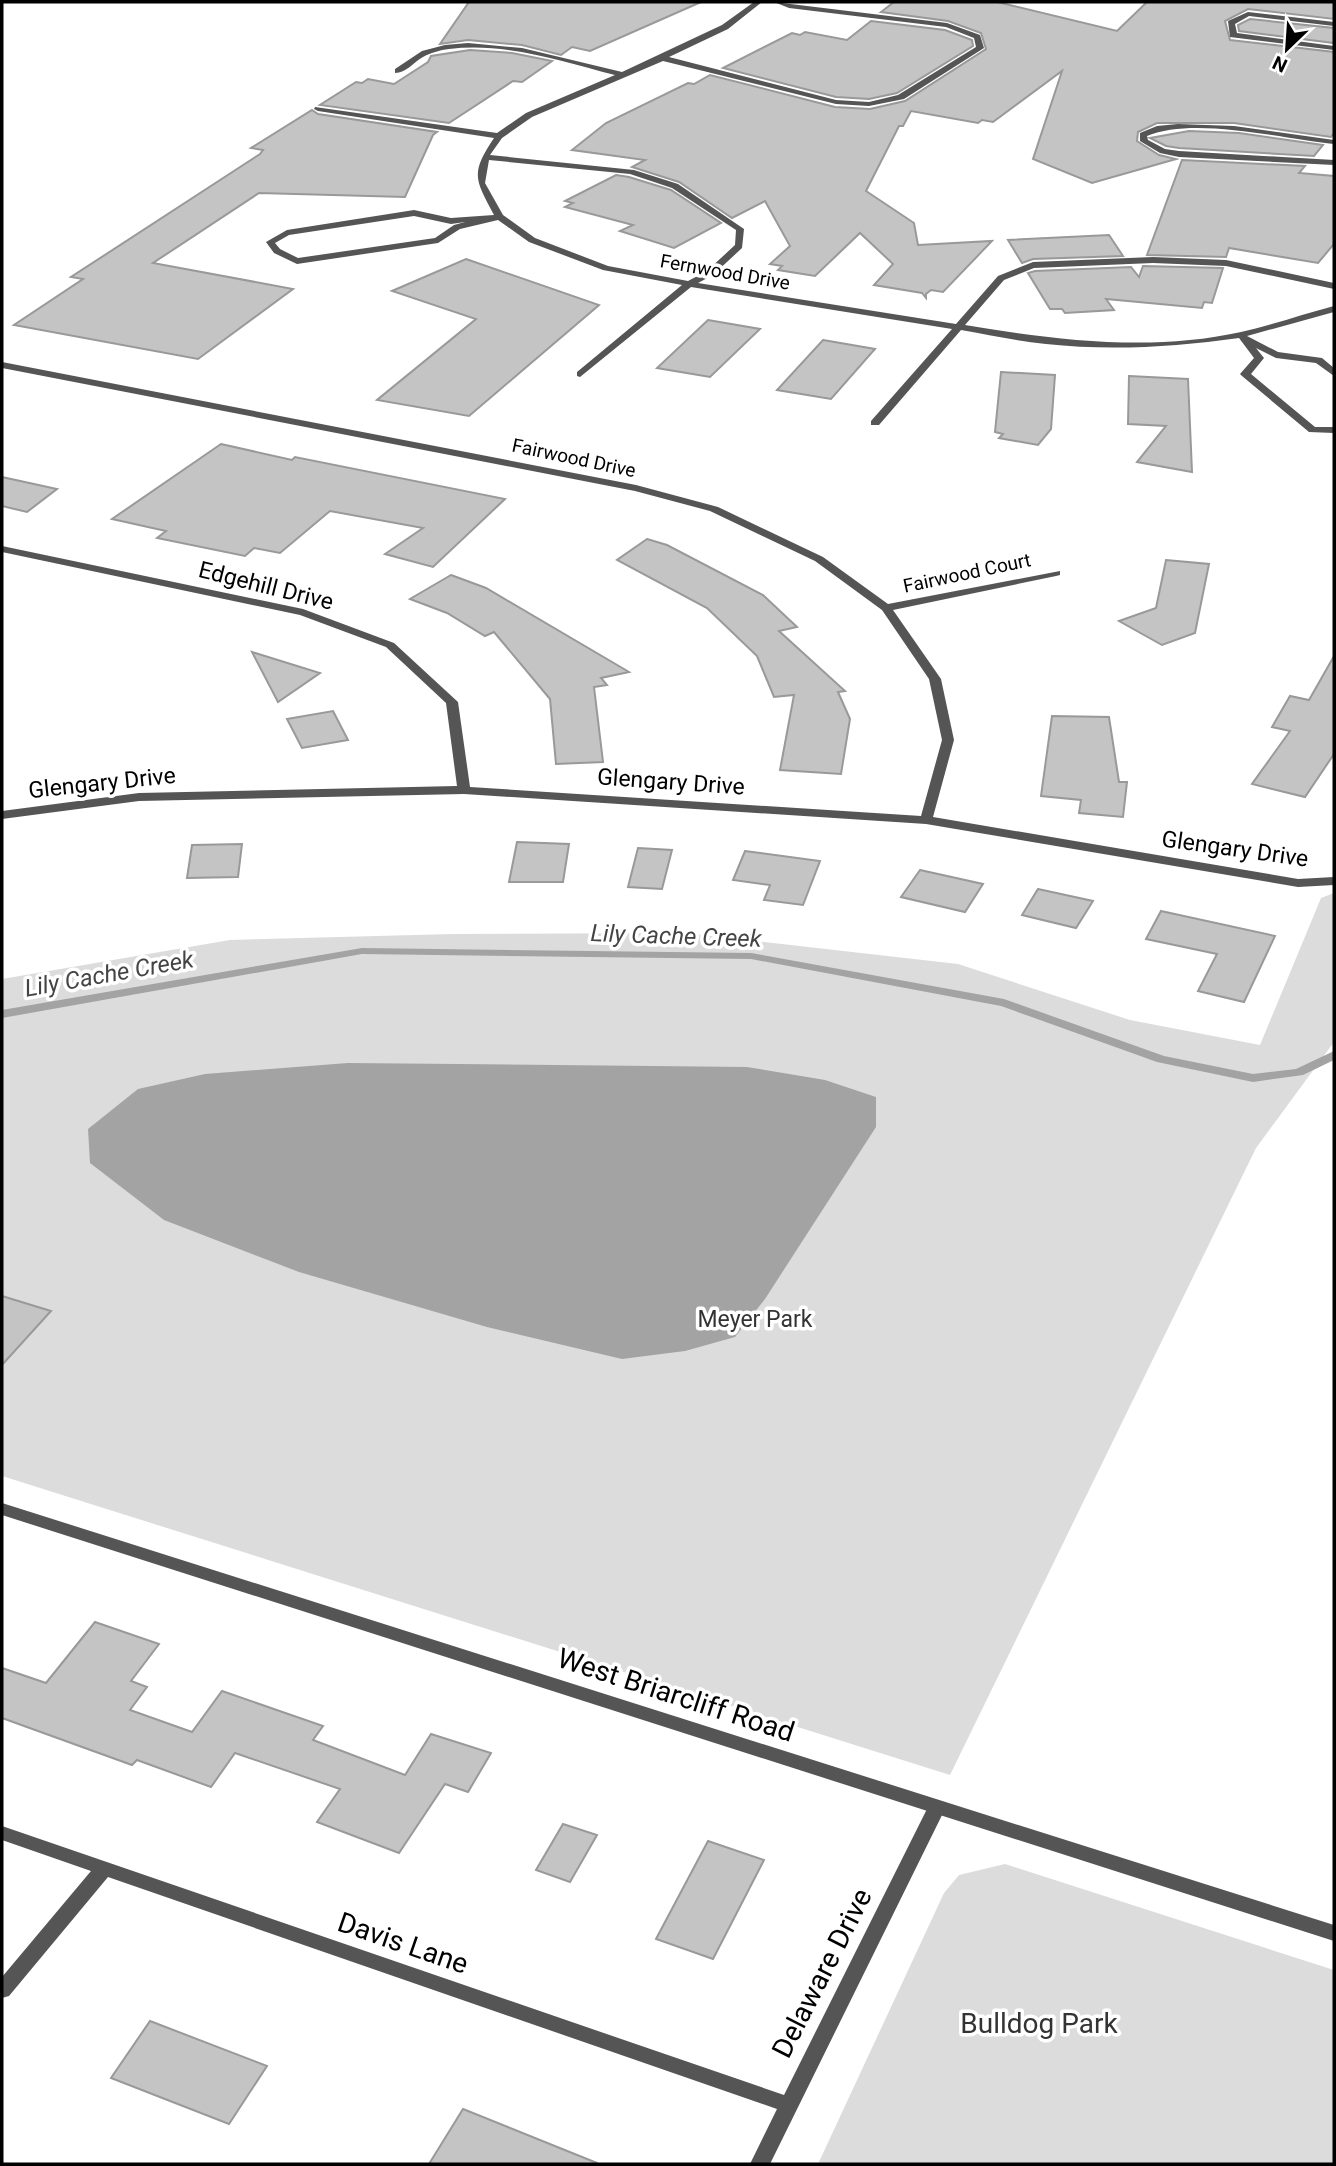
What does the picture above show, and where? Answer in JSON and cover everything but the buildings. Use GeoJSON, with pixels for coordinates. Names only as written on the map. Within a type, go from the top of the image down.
{"type":"FeatureCollection","features":[{"type":"Feature","properties":{"kind":"street"},"geometry":{"type":"LineString","coordinates":[[580,374],[689,284],[710,273],[739,246],[740,229],[676,186],[631,172],[485,157],[499,136],[529,114],[662,58],[725,27],[758,2]]}},
{"type":"Feature","properties":{"kind":"street"},"geometry":{"type":"LineString","coordinates":[[662,58],[836,102],[869,104],[901,97],[980,48],[977,37],[947,25],[789,6],[778,2]]}},
{"type":"Feature","properties":{"kind":"street"},"geometry":{"type":"LineString","coordinates":[[1334,24],[1248,14],[1231,23],[1233,34],[1334,48]]}},
{"type":"Feature","properties":{"kind":"street"},"geometry":{"type":"LineString","coordinates":[[398,71],[425,52],[451,46],[506,48],[620,74]]}},
{"type":"Feature","properties":{"kind":"street"},"geometry":{"type":"LineString","coordinates":[[318,109],[499,136]]}},
{"type":"Feature","properties":{"kind":"street"},"geometry":{"type":"LineString","coordinates":[[1334,142],[1193,125],[1160,126],[1143,135],[1144,141],[1151,146],[1180,154],[1334,163]]}},
{"type":"Feature","properties":{"kind":"street","name":"Fernwood Drive"},"geometry":{"type":"LineString","coordinates":[[485,157],[481,183],[500,217],[532,240],[606,268],[689,284],[1046,341],[1114,345],[1185,343],[1241,335],[1334,309]]}},
{"type":"Feature","properties":{"kind":"street"},"geometry":{"type":"LineString","coordinates":[[414,213],[451,221],[500,217],[457,226],[438,240],[297,261],[277,251],[270,242],[287,233],[414,213]]}},
{"type":"Feature","properties":{"kind":"street"},"geometry":{"type":"LineString","coordinates":[[874,423],[1001,278],[1033,265],[1153,260],[1226,263],[1334,286]]}},
{"type":"Feature","properties":{"kind":"street"},"geometry":{"type":"LineString","coordinates":[[1241,335],[1276,355],[1319,360],[1334,373]]}},
{"type":"Feature","properties":{"kind":"street"},"geometry":{"type":"LineString","coordinates":[[1241,335],[1259,358],[1245,374],[1313,430],[1334,430]]}},
{"type":"Feature","properties":{"kind":"street","name":"Fairwood Drive"},"geometry":{"type":"LineString","coordinates":[[2,365],[594,478],[714,509],[819,559],[886,608],[935,679],[948,740],[926,820]]}},
{"type":"Feature","properties":{"kind":"street","name":"Edgehill Drive"},"geometry":{"type":"LineString","coordinates":[[2,549],[303,612],[390,645],[452,702],[464,790]]}},
{"type":"Feature","properties":{"kind":"street","name":"Fairwood Court"},"geometry":{"type":"LineString","coordinates":[[886,608],[1056,573]]}},
{"type":"Feature","properties":{"kind":"street","name":"Glengary Drive"},"geometry":{"type":"LineString","coordinates":[[2,815],[139,797],[464,790],[926,820],[1298,883],[1334,881]]}},
{"type":"Feature","properties":{"kind":"street","name":"West Briarcliff Road"},"geometry":{"type":"LineString","coordinates":[[2,1509],[1334,1933]]}},
{"type":"Feature","properties":{"kind":"street","name":"Delaware Drive"},"geometry":{"type":"LineString","coordinates":[[760,2164],[787,2104],[937,1807]]}},
{"type":"Feature","properties":{"kind":"street","name":"Davis Lane"},"geometry":{"type":"LineString","coordinates":[[2,1833],[787,2104]]}},
{"type":"Feature","properties":{"kind":"street"},"geometry":{"type":"LineString","coordinates":[[2,1990],[104,1869]]}},
{"type":"Feature","properties":{"kind":"green space","name":"Meyer Park"},"geometry":{"type":"Polygon","coordinates":[[[1334,893],[1334,1042],[1256,1148],[950,1775],[2,1476],[2,979],[230,940],[453,934],[685,933],[958,964],[1130,1020],[1260,1045],[1321,898],[1334,893]]]}},
{"type":"Feature","properties":{"kind":"green space","name":"Bulldog Park"},"geometry":{"type":"Polygon","coordinates":[[[1005,1864],[1334,1970],[1334,2164],[818,2164],[944,1893],[959,1875],[1005,1864]]]}},
{"type":"Feature","properties":{"kind":"shaded area"},"geometry":{"type":"Polygon","coordinates":[[[348,1063],[747,1067],[825,1080],[876,1097],[876,1127],[765,1299],[735,1337],[685,1351],[622,1359],[487,1327],[299,1272],[164,1220],[90,1163],[88,1129],[138,1089],[205,1074],[348,1063]]]}},
{"type":"Feature","properties":{"kind":"waterway","name":"Lily Cache Creek"},"geometry":{"type":"LineString","coordinates":[[2,1014],[362,951],[751,956],[1004,1003],[1161,1059],[1253,1078],[1299,1072],[1334,1055]]}}]}
